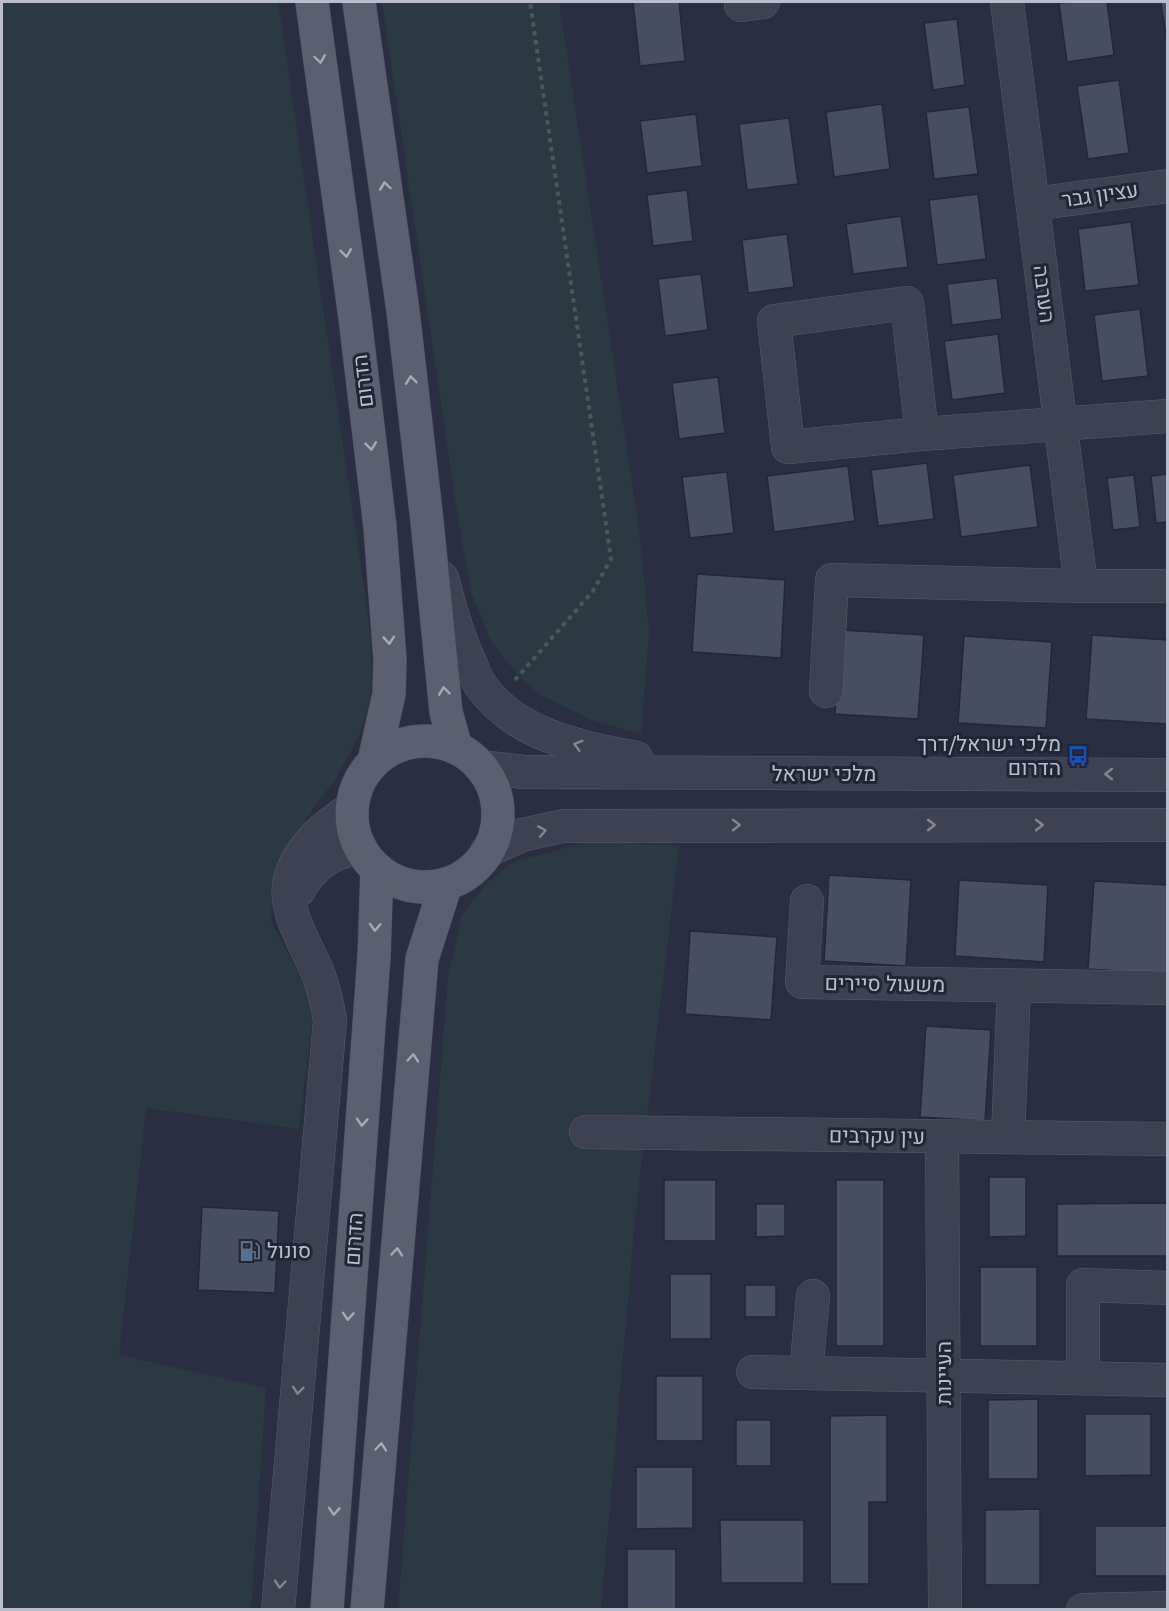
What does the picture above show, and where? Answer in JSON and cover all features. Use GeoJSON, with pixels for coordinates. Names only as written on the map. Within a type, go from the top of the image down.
{"type":"FeatureCollection","features":[{"type":"Feature","properties":{"kind":"main road","name":"הדרום"},"geometry":{"type":"LineString","coordinates":[[312,2],[355,318],[380,527],[390,660],[389,694],[374,761]]}},
{"type":"Feature","properties":{"kind":"main road"},"geometry":{"type":"LineString","coordinates":[[359,2],[401,300],[427,521],[446,712],[469,758],[491,783],[497,808],[494,835],[487,851],[470,871],[446,884],[417,886],[402,883],[368,858],[352,821],[352,808],[363,775],[374,761],[395,747],[420,741],[432,741],[469,758]]}},
{"type":"Feature","properties":{"kind":"main road","name":"הדרום"},"geometry":{"type":"LineString","coordinates":[[327,1610],[373,968],[368,858]]}},
{"type":"Feature","properties":{"kind":"main road","name":"הדרום"},"geometry":{"type":"LineString","coordinates":[[367,1610],[422,959],[446,884]]}},
{"type":"Feature","properties":{"kind":"street","name":"הערבה"},"geometry":{"type":"LineString","coordinates":[[1007,2],[1081,586]]}},
{"type":"Feature","properties":{"kind":"street","name":"עציון גבר"},"geometry":{"type":"LineString","coordinates":[[1033,204],[1167,186]]}},
{"type":"Feature","properties":{"kind":"street"},"geometry":{"type":"LineString","coordinates":[[922,434],[907,303],[774,321],[788,447],[922,434],[1167,416]]}},
{"type":"Feature","properties":{"kind":"street"},"geometry":{"type":"LineString","coordinates":[[427,521],[452,617],[480,686],[494,700],[525,726],[579,747],[717,773]]}},
{"type":"Feature","properties":{"kind":"street"},"geometry":{"type":"LineString","coordinates":[[826,691],[832,580],[1167,586]]}},
{"type":"Feature","properties":{"kind":"street","name":"מלכי ישראל"},"geometry":{"type":"LineString","coordinates":[[469,758],[525,772],[1167,775]]}},
{"type":"Feature","properties":{"kind":"street"},"geometry":{"type":"LineString","coordinates":[[278,1610],[330,1020],[326,994],[318,972],[289,908],[291,875],[301,855],[320,832],[352,808]]}},
{"type":"Feature","properties":{"kind":"street"},"geometry":{"type":"LineString","coordinates":[[487,851],[522,834],[563,826],[1167,825]]}},
{"type":"Feature","properties":{"kind":"street"},"geometry":{"type":"LineString","coordinates":[[289,908],[303,882],[319,864],[341,851],[368,858]]}},
{"type":"Feature","properties":{"kind":"street","name":"משעול סיירים"},"geometry":{"type":"LineString","coordinates":[[807,901],[801,982],[1167,988]]}},
{"type":"Feature","properties":{"kind":"street"},"geometry":{"type":"LineString","coordinates":[[1008,1137],[1014,986]]}},
{"type":"Feature","properties":{"kind":"street","name":"עין עקרבים"},"geometry":{"type":"LineString","coordinates":[[586,1132],[1167,1139]]}},
{"type":"Feature","properties":{"kind":"street","name":"העיינות"},"geometry":{"type":"LineString","coordinates":[[942,1137],[945,1610]]}},
{"type":"Feature","properties":{"kind":"street"},"geometry":{"type":"LineString","coordinates":[[1083,1378],[1083,1285],[1167,1288]]}},
{"type":"Feature","properties":{"kind":"street"},"geometry":{"type":"LineString","coordinates":[[806,1373],[813,1296]]}},
{"type":"Feature","properties":{"kind":"street"},"geometry":{"type":"LineString","coordinates":[[753,1371],[1167,1380]]}},
{"type":"Feature","properties":{"kind":"street"},"geometry":{"type":"LineString","coordinates":[[1083,1610],[1167,1608]]}},
{"type":"Feature","properties":{"kind":"path"},"geometry":{"type":"LineString","coordinates":[[494,700],[519,676],[593,591],[611,559],[530,2]]}},
{"type":"Feature","properties":{"kind":"shaded area"},"geometry":{"type":"Polygon","coordinates":[[[2,2],[278,2],[369,622],[371,696],[356,742],[336,778],[308,815],[281,876],[271,909],[272,925],[297,969],[308,995],[312,1022],[299,1129],[146,1108],[119,1355],[266,1388],[251,1609],[2,1610],[2,2]]]}},
{"type":"Feature","properties":{"kind":"shaded area"},"geometry":{"type":"Polygon","coordinates":[[[382,2],[559,2],[639,529],[649,632],[641,734],[592,720],[539,694],[519,676],[492,643],[471,592],[457,512],[382,2]]]}},
{"type":"Feature","properties":{"kind":"shaded area"},"geometry":{"type":"Polygon","coordinates":[[[590,841],[679,846],[635,1218],[601,1609],[398,1610],[448,978],[462,915],[488,882],[511,863],[590,841]]]}},
{"type":"Feature","properties":{"kind":"building"},"geometry":{"type":"Polygon","coordinates":[[[633,2],[679,2],[685,61],[640,66],[633,2]]]}},
{"type":"Feature","properties":{"kind":"building"},"geometry":{"type":"Polygon","coordinates":[[[1107,2],[1114,55],[1067,62],[1059,3],[1107,2]]]}},
{"type":"Feature","properties":{"kind":"building"},"geometry":{"type":"Polygon","coordinates":[[[1161,2],[1168,2],[1168,48],[1161,2]]]}},
{"type":"Feature","properties":{"kind":"building"},"geometry":{"type":"Polygon","coordinates":[[[957,19],[965,85],[933,90],[924,23],[957,19]]]}},
{"type":"Feature","properties":{"kind":"building"},"geometry":{"type":"Polygon","coordinates":[[[1119,80],[1129,153],[1088,159],[1077,86],[1119,80]]]}},
{"type":"Feature","properties":{"kind":"building"},"geometry":{"type":"Polygon","coordinates":[[[882,104],[890,169],[834,177],[826,112],[882,104]]]}},
{"type":"Feature","properties":{"kind":"building"},"geometry":{"type":"Polygon","coordinates":[[[969,107],[978,174],[934,179],[926,112],[969,107]]]}},
{"type":"Feature","properties":{"kind":"building"},"geometry":{"type":"Polygon","coordinates":[[[696,114],[702,166],[647,173],[640,121],[696,114]]]}},
{"type":"Feature","properties":{"kind":"building"},"geometry":{"type":"Polygon","coordinates":[[[789,118],[798,184],[747,190],[739,124],[789,118]]]}},
{"type":"Feature","properties":{"kind":"building"},"geometry":{"type":"Polygon","coordinates":[[[687,190],[693,241],[653,246],[647,195],[687,190]]]}},
{"type":"Feature","properties":{"kind":"building"},"geometry":{"type":"Polygon","coordinates":[[[978,194],[986,259],[937,265],[929,200],[978,194]]]}},
{"type":"Feature","properties":{"kind":"building"},"geometry":{"type":"Polygon","coordinates":[[[901,216],[908,267],[853,274],[846,224],[901,216]]]}},
{"type":"Feature","properties":{"kind":"building"},"geometry":{"type":"Polygon","coordinates":[[[1131,222],[1139,285],[1085,291],[1078,229],[1131,222]]]}},
{"type":"Feature","properties":{"kind":"building"},"geometry":{"type":"Polygon","coordinates":[[[787,234],[794,287],[748,293],[742,240],[787,234]]]}},
{"type":"Feature","properties":{"kind":"building"},"geometry":{"type":"Polygon","coordinates":[[[701,274],[708,330],[665,336],[658,279],[701,274]]]}},
{"type":"Feature","properties":{"kind":"building"},"geometry":{"type":"Polygon","coordinates":[[[997,278],[1002,319],[952,325],[947,284],[997,278]]]}},
{"type":"Feature","properties":{"kind":"building"},"geometry":{"type":"Polygon","coordinates":[[[1140,309],[1148,376],[1102,381],[1094,315],[1140,309]]]}},
{"type":"Feature","properties":{"kind":"building"},"geometry":{"type":"Polygon","coordinates":[[[998,334],[1005,393],[952,400],[944,341],[998,334]]]}},
{"type":"Feature","properties":{"kind":"building"},"geometry":{"type":"Polygon","coordinates":[[[718,377],[725,433],[679,439],[672,383],[718,377]]]}},
{"type":"Feature","properties":{"kind":"building"},"geometry":{"type":"Polygon","coordinates":[[[927,463],[934,519],[878,526],[871,470],[927,463]]]}},
{"type":"Feature","properties":{"kind":"building"},"geometry":{"type":"Polygon","coordinates":[[[1030,465],[1038,527],[961,537],[953,475],[1030,465]]]}},
{"type":"Feature","properties":{"kind":"building"},"geometry":{"type":"Polygon","coordinates":[[[848,466],[855,521],[774,532],[767,476],[848,466]]]}},
{"type":"Feature","properties":{"kind":"building"},"geometry":{"type":"Polygon","coordinates":[[[727,472],[734,533],[690,538],[682,477],[727,472]]]}},
{"type":"Feature","properties":{"kind":"building"},"geometry":{"type":"Polygon","coordinates":[[[1168,474],[1168,522],[1156,523],[1151,476],[1168,474]]]}},
{"type":"Feature","properties":{"kind":"building"},"geometry":{"type":"Polygon","coordinates":[[[1134,475],[1140,527],[1113,530],[1107,478],[1134,475]]]}},
{"type":"Feature","properties":{"kind":"building"},"geometry":{"type":"Polygon","coordinates":[[[697,574],[785,580],[781,658],[692,652],[697,574]]]}},
{"type":"Feature","properties":{"kind":"building"},"geometry":{"type":"Polygon","coordinates":[[[841,630],[924,635],[918,719],[835,714],[841,630]]]}},
{"type":"Feature","properties":{"kind":"building"},"geometry":{"type":"Polygon","coordinates":[[[1092,635],[1168,640],[1168,724],[1086,719],[1092,635]]]}},
{"type":"Feature","properties":{"kind":"building"},"geometry":{"type":"Polygon","coordinates":[[[964,636],[1052,642],[1046,728],[958,723],[964,636]]]}},
{"type":"Feature","properties":{"kind":"building"},"geometry":{"type":"Polygon","coordinates":[[[829,875],[911,880],[906,966],[824,961],[829,875]]]}},
{"type":"Feature","properties":{"kind":"building"},"geometry":{"type":"Polygon","coordinates":[[[959,880],[1048,885],[1044,962],[955,956],[959,880]]]}},
{"type":"Feature","properties":{"kind":"building"},"geometry":{"type":"Polygon","coordinates":[[[1094,881],[1168,885],[1168,974],[1088,969],[1094,881]]]}},
{"type":"Feature","properties":{"kind":"building"},"geometry":{"type":"Polygon","coordinates":[[[690,931],[777,937],[771,1020],[685,1014],[690,931]]]}},
{"type":"Feature","properties":{"kind":"building"},"geometry":{"type":"Polygon","coordinates":[[[926,1026],[991,1030],[985,1121],[920,1117],[926,1026]]]}},
{"type":"Feature","properties":{"kind":"building"},"geometry":{"type":"Polygon","coordinates":[[[989,1177],[1026,1177],[1026,1236],[989,1237],[989,1177]]]}},
{"type":"Feature","properties":{"kind":"building"},"geometry":{"type":"Polygon","coordinates":[[[664,1180],[716,1180],[716,1241],[664,1241],[664,1180]]]}},
{"type":"Feature","properties":{"kind":"building"},"geometry":{"type":"Polygon","coordinates":[[[836,1180],[884,1180],[884,1346],[836,1346],[836,1180]]]}},
{"type":"Feature","properties":{"kind":"building"},"geometry":{"type":"Polygon","coordinates":[[[1168,1203],[1168,1256],[1057,1256],[1057,1204],[1168,1203]]]}},
{"type":"Feature","properties":{"kind":"building"},"geometry":{"type":"Polygon","coordinates":[[[756,1204],[785,1204],[785,1236],[756,1237],[756,1204]]]}},
{"type":"Feature","properties":{"kind":"building"},"geometry":{"type":"Polygon","coordinates":[[[202,1207],[279,1211],[275,1293],[198,1290],[202,1207]]]}},
{"type":"Feature","properties":{"kind":"building"},"geometry":{"type":"Polygon","coordinates":[[[980,1267],[1037,1267],[1037,1346],[980,1346],[980,1267]]]}},
{"type":"Feature","properties":{"kind":"building"},"geometry":{"type":"Polygon","coordinates":[[[670,1274],[711,1274],[711,1339],[670,1339],[670,1274]]]}},
{"type":"Feature","properties":{"kind":"building"},"geometry":{"type":"Polygon","coordinates":[[[745,1285],[776,1285],[776,1317],[745,1317],[745,1285]]]}},
{"type":"Feature","properties":{"kind":"building"},"geometry":{"type":"Polygon","coordinates":[[[656,1376],[703,1376],[703,1441],[656,1441],[656,1376]]]}},
{"type":"Feature","properties":{"kind":"building"},"geometry":{"type":"Polygon","coordinates":[[[1038,1399],[1038,1479],[988,1479],[988,1400],[1038,1399]]]}},
{"type":"Feature","properties":{"kind":"building"},"geometry":{"type":"Polygon","coordinates":[[[1085,1414],[1151,1414],[1151,1475],[1085,1476],[1085,1414]]]}},
{"type":"Feature","properties":{"kind":"building"},"geometry":{"type":"Polygon","coordinates":[[[887,1415],[887,1502],[869,1502],[869,1584],[830,1584],[830,1416],[887,1415]]]}},
{"type":"Feature","properties":{"kind":"building"},"geometry":{"type":"Polygon","coordinates":[[[736,1420],[771,1420],[771,1466],[736,1466],[736,1420]]]}},
{"type":"Feature","properties":{"kind":"building"},"geometry":{"type":"Polygon","coordinates":[[[636,1467],[693,1467],[693,1528],[636,1529],[636,1467]]]}},
{"type":"Feature","properties":{"kind":"building"},"geometry":{"type":"Polygon","coordinates":[[[1040,1509],[1040,1585],[985,1585],[985,1510],[1040,1509]]]}},
{"type":"Feature","properties":{"kind":"building"},"geometry":{"type":"Polygon","coordinates":[[[720,1520],[804,1520],[804,1583],[721,1583],[720,1520]]]}},
{"type":"Feature","properties":{"kind":"building"},"geometry":{"type":"Polygon","coordinates":[[[1095,1526],[1168,1526],[1168,1576],[1095,1576],[1095,1526]]]}},
{"type":"Feature","properties":{"kind":"building"},"geometry":{"type":"Polygon","coordinates":[[[627,1549],[676,1549],[676,1610],[627,1610],[627,1549]]]}},
{"type":"Feature","properties":{"kind":"place","name":"מלכי ישראל/דרך הדרום"},"geometry":{"type":"Point","coordinates":[1078,756]}},
{"type":"Feature","properties":{"kind":"place","name":"סונול"},"geometry":{"type":"Point","coordinates":[250,1251]}}]}
